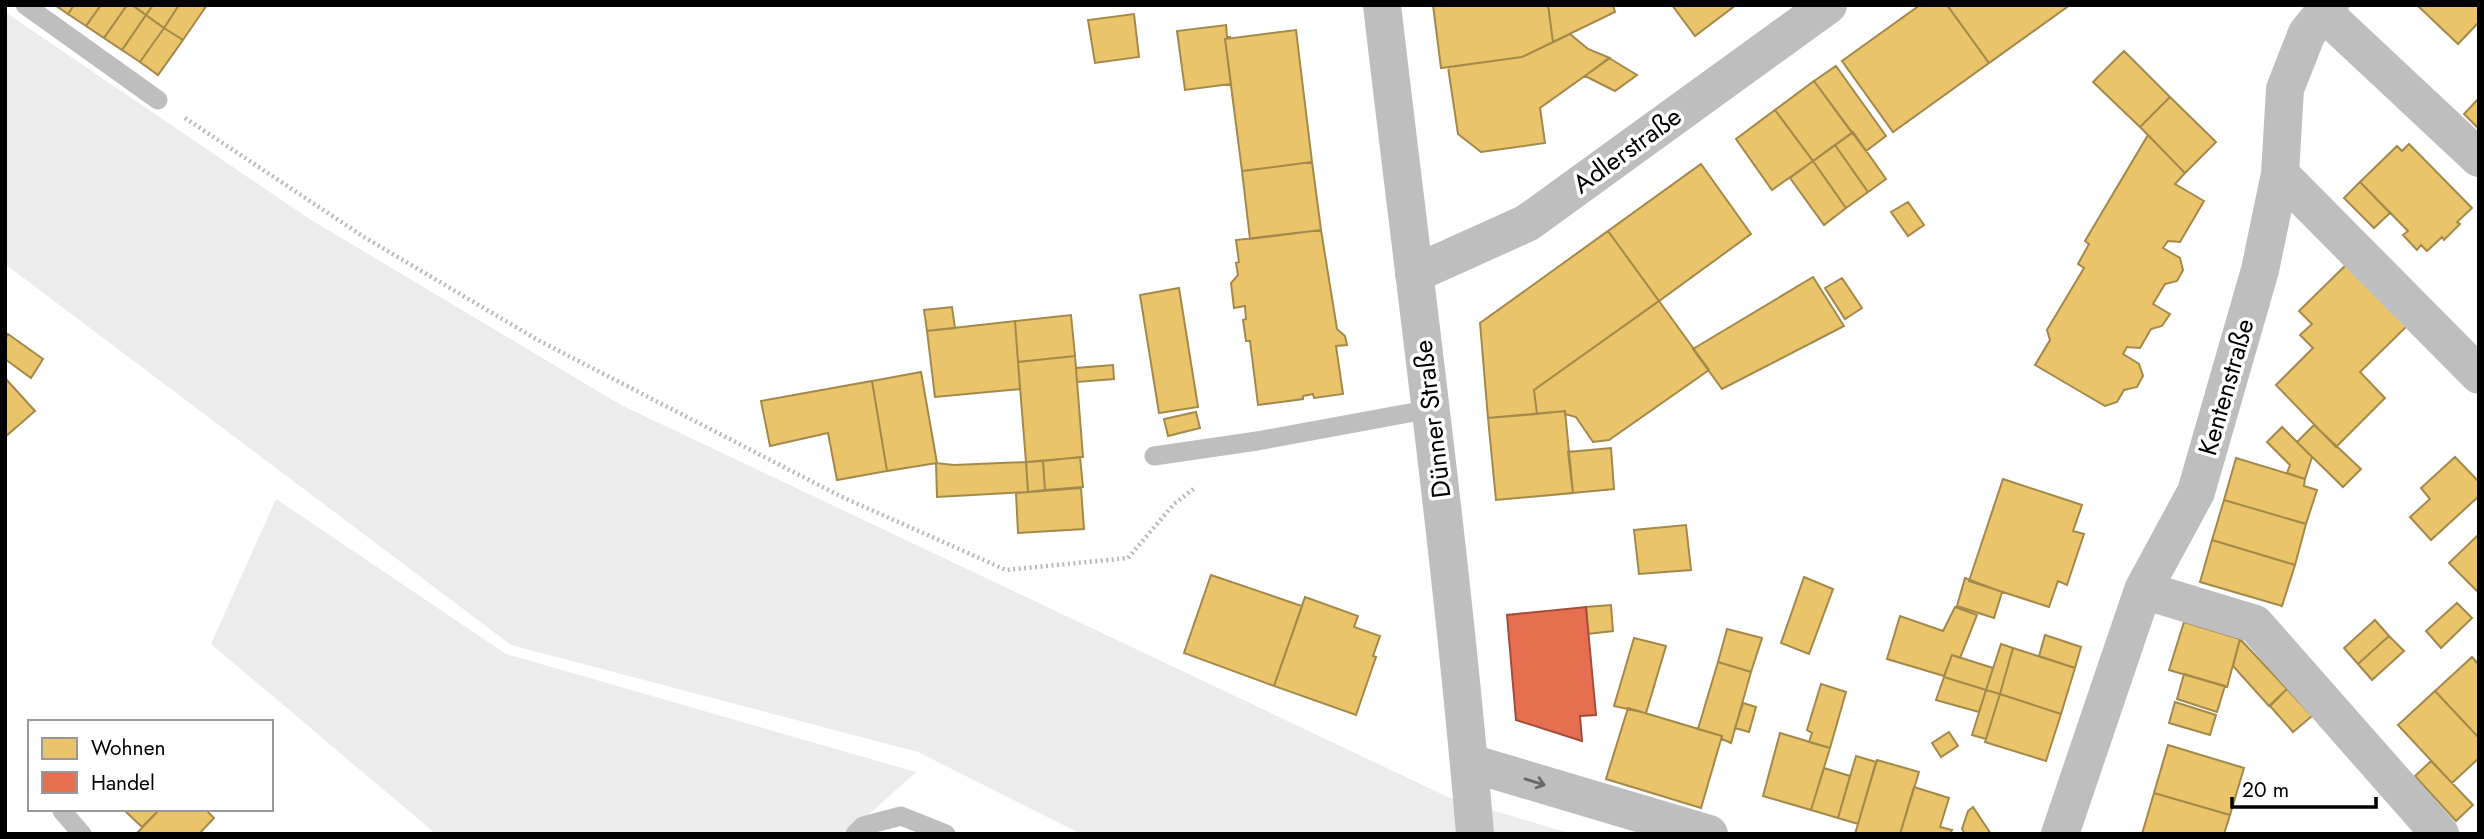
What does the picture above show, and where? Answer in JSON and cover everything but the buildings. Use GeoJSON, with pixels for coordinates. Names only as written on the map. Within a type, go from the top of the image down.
{"type":"FeatureCollection","features":[{"type":"Feature","properties":{"kind":"street","name":"Dünner Straße"},"geometry":{"type":"LineString","coordinates":[[1381,5],[1432,409],[1470,763],[1475,834]]}},
{"type":"Feature","properties":{"kind":"street","name":"Adlerstraße"},"geometry":{"type":"LineString","coordinates":[[1414,274],[1527,223],[1828,5]]}},
{"type":"Feature","properties":{"kind":"street"},"geometry":{"type":"LineString","coordinates":[[2327,9],[2479,158]]}},
{"type":"Feature","properties":{"kind":"street","name":"Kentenstraße"},"geometry":{"type":"LineString","coordinates":[[2060,834],[2143,590],[2196,492],[2260,270],[2280,174],[2285,89],[2307,33],[2327,9]]}},
{"type":"Feature","properties":{"kind":"street"},"geometry":{"type":"LineString","coordinates":[[2280,174],[2479,375]]}},
{"type":"Feature","properties":{"kind":"street"},"geometry":{"type":"LineString","coordinates":[[2143,590],[2255,624],[2441,834]]}},
{"type":"Feature","properties":{"kind":"street"},"geometry":{"type":"LineString","coordinates":[[1470,763],[1709,834]]}},
{"type":"Feature","properties":{"kind":"lane"},"geometry":{"type":"LineString","coordinates":[[25,5],[158,100]]}},
{"type":"Feature","properties":{"kind":"lane"},"geometry":{"type":"LineString","coordinates":[[1154,456],[1256,442],[1432,409]]}},
{"type":"Feature","properties":{"kind":"lane"},"geometry":{"type":"LineString","coordinates":[[62,811],[82,834]]}},
{"type":"Feature","properties":{"kind":"lane"},"geometry":{"type":"LineString","coordinates":[[855,834],[863,826],[901,816],[946,834]]}},
{"type":"Feature","properties":{"kind":"path"},"geometry":{"type":"LineString","coordinates":[[158,100],[363,237],[536,339],[840,496],[1006,570],[1128,558],[1174,504],[1256,442]]}},
{"type":"Feature","properties":{"kind":"shaded area"},"geometry":{"type":"Polygon","coordinates":[[[5,12],[308,218],[621,405],[1450,798],[1573,834],[1081,834],[918,752],[511,645],[5,264],[5,12]]]}},
{"type":"Feature","properties":{"kind":"shaded area"},"geometry":{"type":"Polygon","coordinates":[[[276,499],[506,654],[916,772],[847,834],[436,834],[211,644],[276,499]]]}}]}
